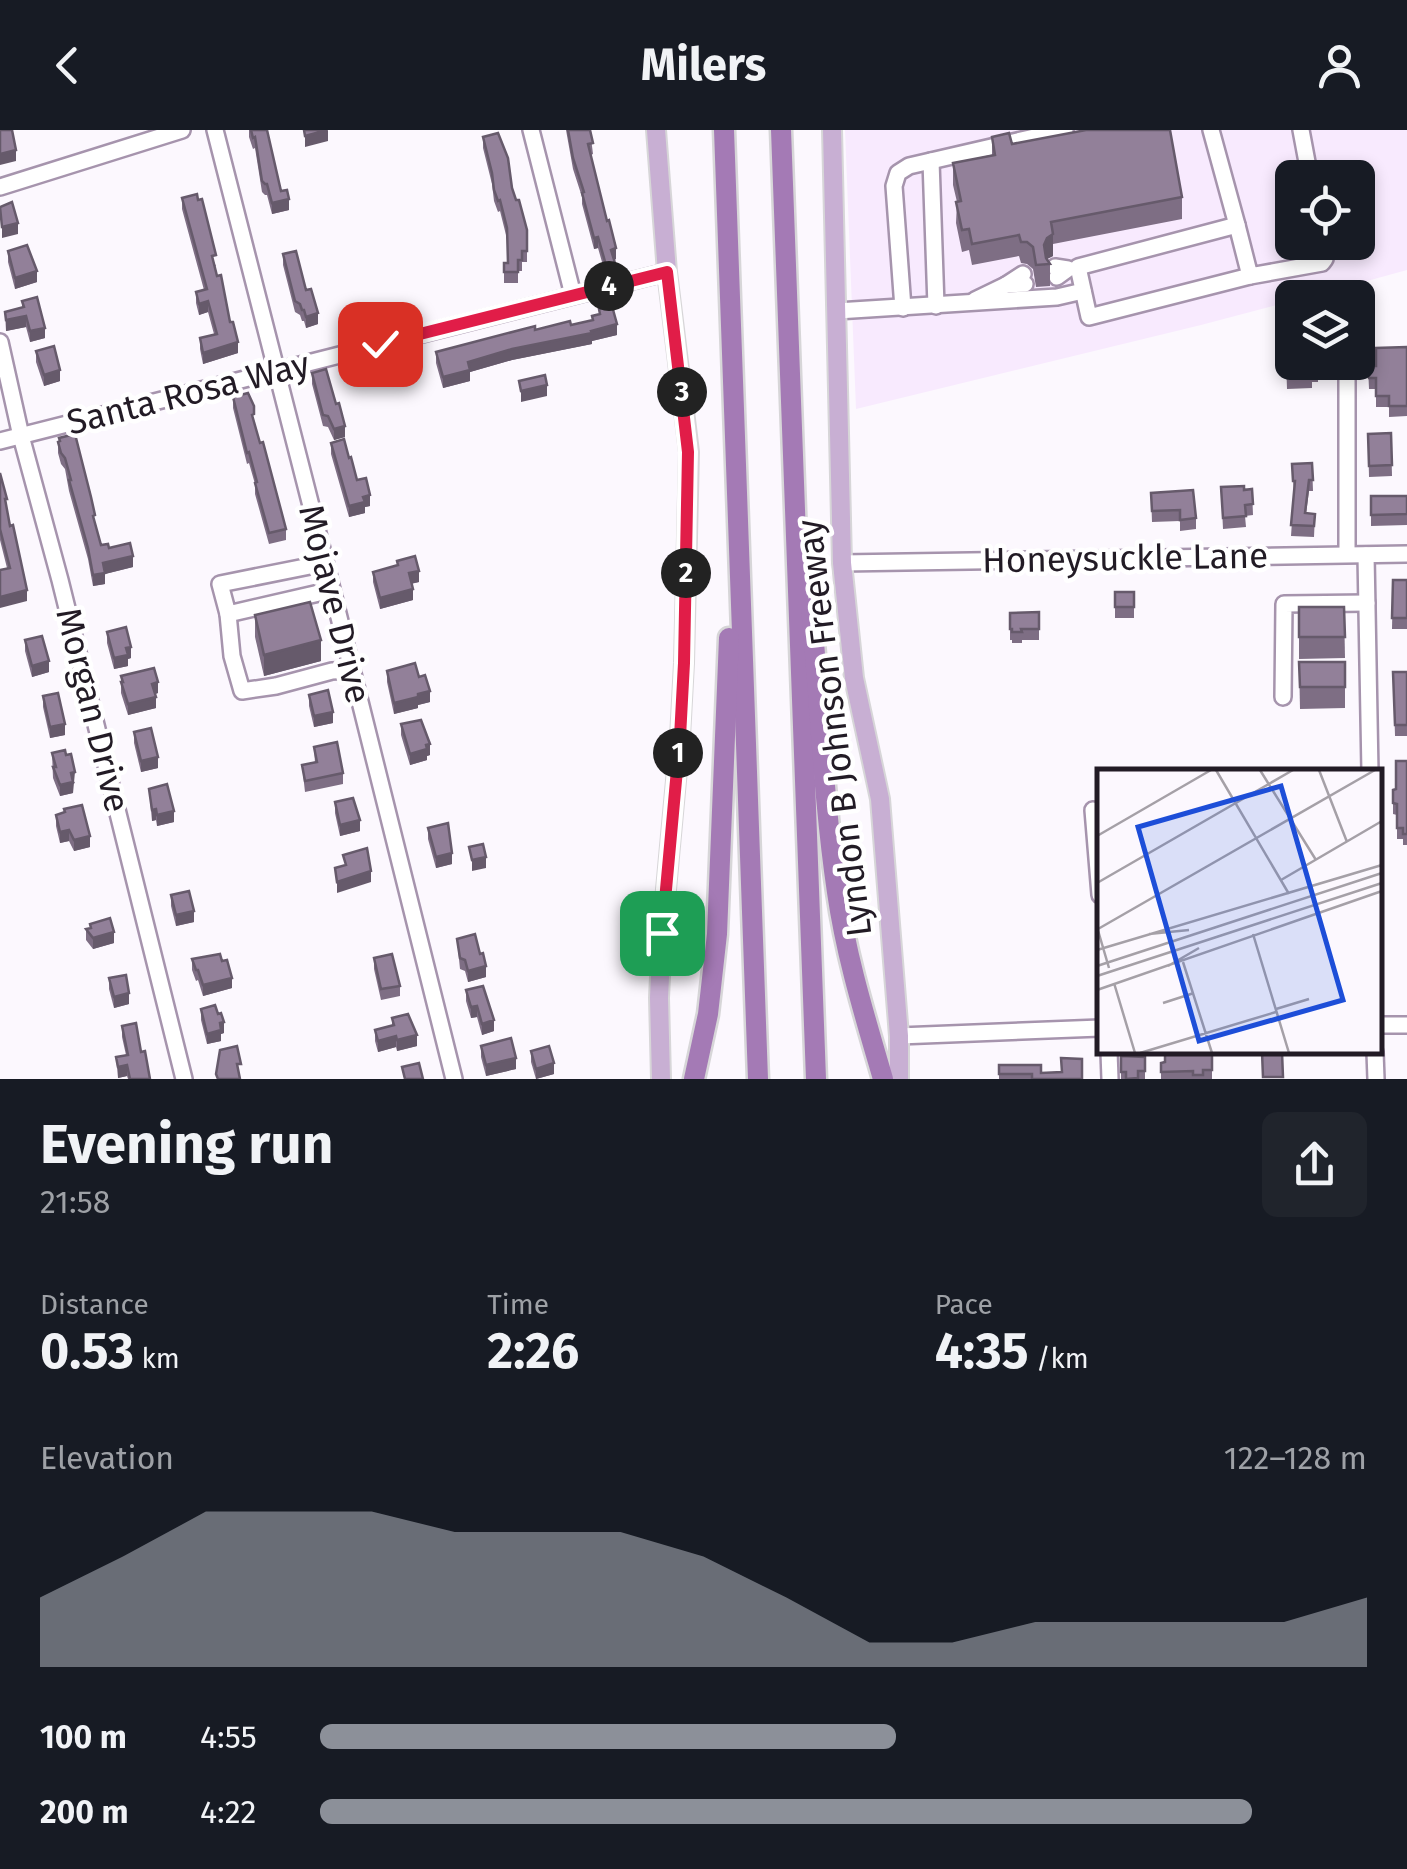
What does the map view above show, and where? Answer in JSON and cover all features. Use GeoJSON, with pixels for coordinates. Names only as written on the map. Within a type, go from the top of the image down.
{"type":"FeatureCollection","features":[{"type":"Feature","properties":{"kind":"highway","name":"Lyndon B Johnson Freeway"},"geometry":{"type":"LineString","coordinates":[[724,130],[758,1079]]}},
{"type":"Feature","properties":{"kind":"highway","name":"Lyndon B Johnson Freeway"},"geometry":{"type":"LineString","coordinates":[[781,130],[816,1079]]}},
{"type":"Feature","properties":{"kind":"highway"},"geometry":{"type":"LineString","coordinates":[[694,1079],[710,995],[720,871],[733,396]]}},
{"type":"Feature","properties":{"kind":"highway"},"geometry":{"type":"LineString","coordinates":[[791,396],[837,893],[854,979],[882,1079]]}},
{"type":"Feature","properties":{"kind":"main road"},"geometry":{"type":"LineString","coordinates":[[656,130],[667,272],[688,452],[681,718],[659,998],[662,1079]]}},
{"type":"Feature","properties":{"kind":"main road","name":"Lyndon B Johnson Freeway"},"geometry":{"type":"LineString","coordinates":[[832,130],[842,563],[854,678],[880,799],[900,1036],[899,1079]]}},
{"type":"Feature","properties":{"kind":"street"},"geometry":{"type":"LineString","coordinates":[[0,187],[182,130]]}},
{"type":"Feature","properties":{"kind":"street","name":"Mojave Drive"},"geometry":{"type":"LineString","coordinates":[[214,130],[454,1079]]}},
{"type":"Feature","properties":{"kind":"street"},"geometry":{"type":"LineString","coordinates":[[531,130],[573,295]]}},
{"type":"Feature","properties":{"kind":"street"},"geometry":{"type":"LineString","coordinates":[[902,308],[894,186],[898,173],[909,166],[1064,130]]}},
{"type":"Feature","properties":{"kind":"street"},"geometry":{"type":"LineString","coordinates":[[1210,130],[1250,276]]}},
{"type":"Feature","properties":{"kind":"street"},"geometry":{"type":"LineString","coordinates":[[1301,130],[1307,160]]}},
{"type":"Feature","properties":{"kind":"street"},"geometry":{"type":"LineString","coordinates":[[931,161],[936,306]]}},
{"type":"Feature","properties":{"kind":"street"},"geometry":{"type":"LineString","coordinates":[[1236,226],[1065,270],[1084,292],[1089,317],[1250,276],[1322,264],[1324,260]]}},
{"type":"Feature","properties":{"kind":"street","name":"Santa Rosa Way"},"geometry":{"type":"LineString","coordinates":[[0,441],[667,272]]}},
{"type":"Feature","properties":{"kind":"street"},"geometry":{"type":"LineString","coordinates":[[967,304],[1024,279]]}},
{"type":"Feature","properties":{"kind":"street"},"geometry":{"type":"LineString","coordinates":[[837,311],[1084,292]]}},
{"type":"Feature","properties":{"kind":"street","name":"Morgan Drive"},"geometry":{"type":"LineString","coordinates":[[0,342],[20,436],[60,580],[184,1079]]}},
{"type":"Feature","properties":{"kind":"street"},"geometry":{"type":"LineString","coordinates":[[1347,380],[1347,554]]}},
{"type":"Feature","properties":{"kind":"street","name":"Honeysuckle Lane"},"geometry":{"type":"LineString","coordinates":[[842,563],[1407,554]]}},
{"type":"Feature","properties":{"kind":"street"},"geometry":{"type":"LineString","coordinates":[[1366,555],[1370,769]]}},
{"type":"Feature","properties":{"kind":"street"},"geometry":{"type":"LineString","coordinates":[[326,563],[220,584],[232,656],[242,691],[352,670]]}},
{"type":"Feature","properties":{"kind":"street"},"geometry":{"type":"LineString","coordinates":[[228,614],[332,590]]}},
{"type":"Feature","properties":{"kind":"street"},"geometry":{"type":"LineString","coordinates":[[1283,697],[1284,604],[1367,603]]}},
{"type":"Feature","properties":{"kind":"street"},"geometry":{"type":"LineString","coordinates":[[1093,810],[1097,859]]}},
{"type":"Feature","properties":{"kind":"street"},"geometry":{"type":"LineString","coordinates":[[1382,1025],[1407,1024]]}},
{"type":"Feature","properties":{"kind":"street"},"geometry":{"type":"LineString","coordinates":[[900,1036],[1097,1028]]}},
{"type":"Feature","properties":{"kind":"street"},"geometry":{"type":"LineString","coordinates":[[1109,1054],[1110,1079]]}},
{"type":"Feature","properties":{"kind":"shaded area"},"geometry":{"type":"Polygon","coordinates":[[[845,130],[1407,130],[1407,270],[1371,280],[1275,280],[1275,305],[856,409],[845,130]]]}},
{"type":"Feature","properties":{"kind":"building"},"geometry":{"type":"Polygon","coordinates":[[[0,130],[12,130],[16,150],[0,154],[0,130]]]}},
{"type":"Feature","properties":{"kind":"building"},"geometry":{"type":"Polygon","coordinates":[[[251,130],[267,130],[281,191],[287,190],[289,199],[272,203],[267,184],[262,181],[251,130]]]}},
{"type":"Feature","properties":{"kind":"building"},"geometry":{"type":"Polygon","coordinates":[[[304,130],[327,130],[305,136],[304,130]]]}},
{"type":"Feature","properties":{"kind":"building"},"geometry":{"type":"Polygon","coordinates":[[[568,130],[590,130],[593,143],[588,144],[616,248],[611,250],[615,263],[606,265],[598,237],[594,238],[568,130]]]}},
{"type":"Feature","properties":{"kind":"building"},"geometry":{"type":"Polygon","coordinates":[[[1086,130],[1170,130],[1182,197],[1051,222],[1053,234],[1044,245],[1050,264],[1036,265],[1033,247],[1021,242],[1019,235],[972,244],[969,229],[962,230],[953,163],[995,155],[992,137],[1009,133],[1012,144],[1086,130]]]}},
{"type":"Feature","properties":{"kind":"building"},"geometry":{"type":"Polygon","coordinates":[[[498,133],[527,230],[527,251],[522,251],[522,260],[518,260],[518,272],[504,272],[504,263],[508,263],[507,228],[483,137],[498,133]]]}},
{"type":"Feature","properties":{"kind":"building"},"geometry":{"type":"Polygon","coordinates":[[[197,194],[198,200],[202,199],[216,255],[212,256],[217,276],[221,275],[238,342],[203,353],[200,338],[217,334],[208,301],[199,304],[196,292],[207,289],[182,198],[197,194]]]}},
{"type":"Feature","properties":{"kind":"building"},"geometry":{"type":"Polygon","coordinates":[[[12,202],[18,223],[2,227],[0,207],[12,202]]]}},
{"type":"Feature","properties":{"kind":"building"},"geometry":{"type":"Polygon","coordinates":[[[27,245],[37,271],[15,278],[8,251],[27,245]]]}},
{"type":"Feature","properties":{"kind":"building"},"geometry":{"type":"Polygon","coordinates":[[[296,251],[306,290],[311,289],[318,313],[306,317],[295,301],[283,254],[296,251]]]}},
{"type":"Feature","properties":{"kind":"building"},"geometry":{"type":"Polygon","coordinates":[[[37,297],[45,328],[30,331],[26,316],[6,320],[5,312],[24,307],[22,301],[37,297]]]}},
{"type":"Feature","properties":{"kind":"building"},"geometry":{"type":"Polygon","coordinates":[[[612,306],[617,324],[468,362],[470,370],[443,377],[436,352],[535,326],[535,330],[593,320],[592,316],[600,314],[599,309],[612,306]]]}},
{"type":"Feature","properties":{"kind":"building"},"geometry":{"type":"Polygon","coordinates":[[[54,346],[60,370],[44,375],[36,351],[54,346]]]}},
{"type":"Feature","properties":{"kind":"building"},"geometry":{"type":"Polygon","coordinates":[[[1407,347],[1407,406],[1389,406],[1389,396],[1376,396],[1376,348],[1407,347]]]}},
{"type":"Feature","properties":{"kind":"building"},"geometry":{"type":"Polygon","coordinates":[[[326,369],[345,426],[334,429],[328,416],[323,415],[312,373],[326,369]]]}},
{"type":"Feature","properties":{"kind":"building"},"geometry":{"type":"Polygon","coordinates":[[[545,375],[547,385],[521,391],[519,381],[545,375]]]}},
{"type":"Feature","properties":{"kind":"building"},"geometry":{"type":"Polygon","coordinates":[[[248,393],[286,529],[269,533],[233,397],[248,393]]]}},
{"type":"Feature","properties":{"kind":"building"},"geometry":{"type":"Polygon","coordinates":[[[1391,433],[1392,465],[1369,466],[1368,434],[1391,433]]]}},
{"type":"Feature","properties":{"kind":"building"},"geometry":{"type":"Polygon","coordinates":[[[75,434],[101,545],[108,544],[109,548],[130,543],[133,556],[103,563],[105,573],[93,575],[58,442],[59,438],[75,434]]]}},
{"type":"Feature","properties":{"kind":"building"},"geometry":{"type":"Polygon","coordinates":[[[344,439],[357,480],[366,478],[370,495],[363,497],[365,502],[349,506],[331,443],[344,439]]]}},
{"type":"Feature","properties":{"kind":"building"},"geometry":{"type":"Polygon","coordinates":[[[1312,463],[1313,480],[1309,480],[1305,513],[1315,514],[1314,526],[1291,525],[1295,481],[1292,464],[1312,463]]]}},
{"type":"Feature","properties":{"kind":"building"},"geometry":{"type":"Polygon","coordinates":[[[0,473],[27,590],[0,597],[0,570],[10,568],[0,529],[0,473]]]}},
{"type":"Feature","properties":{"kind":"building"},"geometry":{"type":"Polygon","coordinates":[[[1244,486],[1244,490],[1252,489],[1253,504],[1245,505],[1246,516],[1223,518],[1221,487],[1244,486]]]}},
{"type":"Feature","properties":{"kind":"building"},"geometry":{"type":"Polygon","coordinates":[[[1193,490],[1196,518],[1180,520],[1180,510],[1152,511],[1151,493],[1193,490]]]}},
{"type":"Feature","properties":{"kind":"building"},"geometry":{"type":"Polygon","coordinates":[[[1371,496],[1407,496],[1407,514],[1371,515],[1371,496]]]}},
{"type":"Feature","properties":{"kind":"building"},"geometry":{"type":"Polygon","coordinates":[[[415,556],[419,571],[409,573],[413,589],[380,598],[373,572],[415,556]]]}},
{"type":"Feature","properties":{"kind":"building"},"geometry":{"type":"Polygon","coordinates":[[[1393,580],[1407,580],[1407,618],[1392,618],[1393,580]]]}},
{"type":"Feature","properties":{"kind":"building"},"geometry":{"type":"Polygon","coordinates":[[[1115,592],[1134,592],[1134,607],[1115,607],[1115,592]]]}},
{"type":"Feature","properties":{"kind":"building"},"geometry":{"type":"Polygon","coordinates":[[[310,602],[321,640],[264,655],[255,615],[310,602]]]}},
{"type":"Feature","properties":{"kind":"building"},"geometry":{"type":"Polygon","coordinates":[[[1299,607],[1344,607],[1345,637],[1299,637],[1299,607]]]}},
{"type":"Feature","properties":{"kind":"building"},"geometry":{"type":"Polygon","coordinates":[[[1039,612],[1039,629],[1010,629],[1010,613],[1039,612]]]}},
{"type":"Feature","properties":{"kind":"building"},"geometry":{"type":"Polygon","coordinates":[[[126,627],[131,647],[126,648],[128,655],[114,658],[107,632],[126,627]]]}},
{"type":"Feature","properties":{"kind":"building"},"geometry":{"type":"Polygon","coordinates":[[[42,636],[49,661],[32,666],[25,640],[42,636]]]}},
{"type":"Feature","properties":{"kind":"building"},"geometry":{"type":"Polygon","coordinates":[[[1299,662],[1345,662],[1345,687],[1300,687],[1299,662]]]}},
{"type":"Feature","properties":{"kind":"building"},"geometry":{"type":"Polygon","coordinates":[[[415,663],[419,677],[425,675],[430,691],[394,703],[387,671],[415,663]]]}},
{"type":"Feature","properties":{"kind":"building"},"geometry":{"type":"Polygon","coordinates":[[[154,668],[158,682],[152,684],[156,697],[128,704],[121,676],[154,668]]]}},
{"type":"Feature","properties":{"kind":"building"},"geometry":{"type":"Polygon","coordinates":[[[1393,672],[1407,672],[1407,725],[1395,725],[1393,672]]]}},
{"type":"Feature","properties":{"kind":"building"},"geometry":{"type":"Polygon","coordinates":[[[328,690],[333,712],[314,716],[309,695],[328,690]]]}},
{"type":"Feature","properties":{"kind":"building"},"geometry":{"type":"Polygon","coordinates":[[[58,693],[65,724],[50,727],[43,696],[58,693]]]}},
{"type":"Feature","properties":{"kind":"building"},"geometry":{"type":"Polygon","coordinates":[[[421,720],[430,744],[427,749],[410,754],[401,724],[421,720]]]}},
{"type":"Feature","properties":{"kind":"building"},"geometry":{"type":"Polygon","coordinates":[[[151,728],[158,757],[141,761],[134,732],[151,728]]]}},
{"type":"Feature","properties":{"kind":"building"},"geometry":{"type":"Polygon","coordinates":[[[337,742],[343,773],[305,781],[302,765],[317,762],[314,747],[337,742]]]}},
{"type":"Feature","properties":{"kind":"building"},"geometry":{"type":"Polygon","coordinates":[[[65,750],[66,755],[71,754],[75,772],[71,773],[73,782],[60,785],[52,753],[65,750]]]}},
{"type":"Feature","properties":{"kind":"building"},"geometry":{"type":"Polygon","coordinates":[[[1396,761],[1407,761],[1407,834],[1403,834],[1403,828],[1397,828],[1397,804],[1393,803],[1396,761]]]}},
{"type":"Feature","properties":{"kind":"building"},"geometry":{"type":"Polygon","coordinates":[[[167,784],[174,811],[157,815],[156,809],[152,810],[149,789],[167,784]]]}},
{"type":"Feature","properties":{"kind":"building"},"geometry":{"type":"Polygon","coordinates":[[[353,798],[360,820],[340,825],[335,802],[353,798]]]}},
{"type":"Feature","properties":{"kind":"building"},"geometry":{"type":"Polygon","coordinates":[[[82,805],[90,836],[74,840],[69,830],[60,832],[56,815],[82,805]]]}},
{"type":"Feature","properties":{"kind":"building"},"geometry":{"type":"Polygon","coordinates":[[[448,823],[452,853],[436,857],[428,828],[448,823]]]}},
{"type":"Feature","properties":{"kind":"building"},"geometry":{"type":"Polygon","coordinates":[[[483,844],[486,857],[472,860],[469,847],[483,844]]]}},
{"type":"Feature","properties":{"kind":"building"},"geometry":{"type":"Polygon","coordinates":[[[367,848],[371,871],[337,882],[335,868],[346,865],[343,855],[367,848]]]}},
{"type":"Feature","properties":{"kind":"building"},"geometry":{"type":"Polygon","coordinates":[[[189,891],[194,911],[176,915],[171,895],[189,891]]]}},
{"type":"Feature","properties":{"kind":"building"},"geometry":{"type":"Polygon","coordinates":[[[110,918],[114,932],[93,938],[86,929],[91,928],[90,924],[110,918]]]}},
{"type":"Feature","properties":{"kind":"building"},"geometry":{"type":"Polygon","coordinates":[[[475,934],[486,966],[468,971],[465,960],[460,958],[457,939],[475,934]]]}},
{"type":"Feature","properties":{"kind":"building"},"geometry":{"type":"Polygon","coordinates":[[[220,954],[222,961],[227,960],[232,978],[203,985],[192,959],[220,954]]]}},
{"type":"Feature","properties":{"kind":"building"},"geometry":{"type":"Polygon","coordinates":[[[392,954],[400,986],[381,989],[374,958],[392,954]]]}},
{"type":"Feature","properties":{"kind":"building"},"geometry":{"type":"Polygon","coordinates":[[[126,975],[129,993],[114,997],[109,978],[126,975]]]}},
{"type":"Feature","properties":{"kind":"building"},"geometry":{"type":"Polygon","coordinates":[[[483,986],[494,1020],[482,1024],[477,1006],[471,1007],[466,990],[483,986]]]}},
{"type":"Feature","properties":{"kind":"building"},"geometry":{"type":"Polygon","coordinates":[[[215,1005],[224,1022],[220,1023],[221,1030],[207,1034],[201,1009],[215,1005]]]}},
{"type":"Feature","properties":{"kind":"building"},"geometry":{"type":"Polygon","coordinates":[[[408,1014],[417,1035],[378,1041],[375,1030],[394,1025],[392,1018],[408,1014]]]}},
{"type":"Feature","properties":{"kind":"building"},"geometry":{"type":"Polygon","coordinates":[[[136,1023],[150,1079],[130,1079],[127,1065],[118,1067],[116,1057],[128,1055],[122,1026],[136,1023]]]}},
{"type":"Feature","properties":{"kind":"building"},"geometry":{"type":"Polygon","coordinates":[[[511,1038],[516,1058],[486,1065],[481,1046],[511,1038]]]}},
{"type":"Feature","properties":{"kind":"building"},"geometry":{"type":"Polygon","coordinates":[[[237,1046],[240,1079],[218,1079],[220,1050],[237,1046]]]}},
{"type":"Feature","properties":{"kind":"building"},"geometry":{"type":"Polygon","coordinates":[[[549,1046],[554,1063],[536,1069],[531,1051],[549,1046]]]}},
{"type":"Feature","properties":{"kind":"building"},"geometry":{"type":"Polygon","coordinates":[[[1165,1054],[1212,1054],[1212,1070],[1203,1070],[1203,1075],[1193,1075],[1193,1071],[1161,1072],[1161,1063],[1165,1062],[1165,1054]]]}},
{"type":"Feature","properties":{"kind":"building"},"geometry":{"type":"Polygon","coordinates":[[[1262,1054],[1282,1054],[1283,1077],[1263,1077],[1262,1054]]]}},
{"type":"Feature","properties":{"kind":"building"},"geometry":{"type":"Polygon","coordinates":[[[1121,1056],[1145,1057],[1145,1071],[1138,1071],[1138,1078],[1126,1079],[1126,1072],[1121,1072],[1121,1056]]]}},
{"type":"Feature","properties":{"kind":"building"},"geometry":{"type":"Polygon","coordinates":[[[1061,1058],[1082,1059],[1082,1079],[1032,1079],[1032,1074],[999,1074],[999,1065],[1041,1065],[1041,1073],[1062,1072],[1061,1058]]]}},
{"type":"Feature","properties":{"kind":"building"},"geometry":{"type":"Polygon","coordinates":[[[419,1063],[423,1079],[405,1079],[402,1067],[419,1063]]]}},
{"type":"Feature","properties":{"kind":"route"},"geometry":{"type":"LineString","coordinates":[[380,344],[667,272],[688,452],[680,737],[662,933]]}}]}
